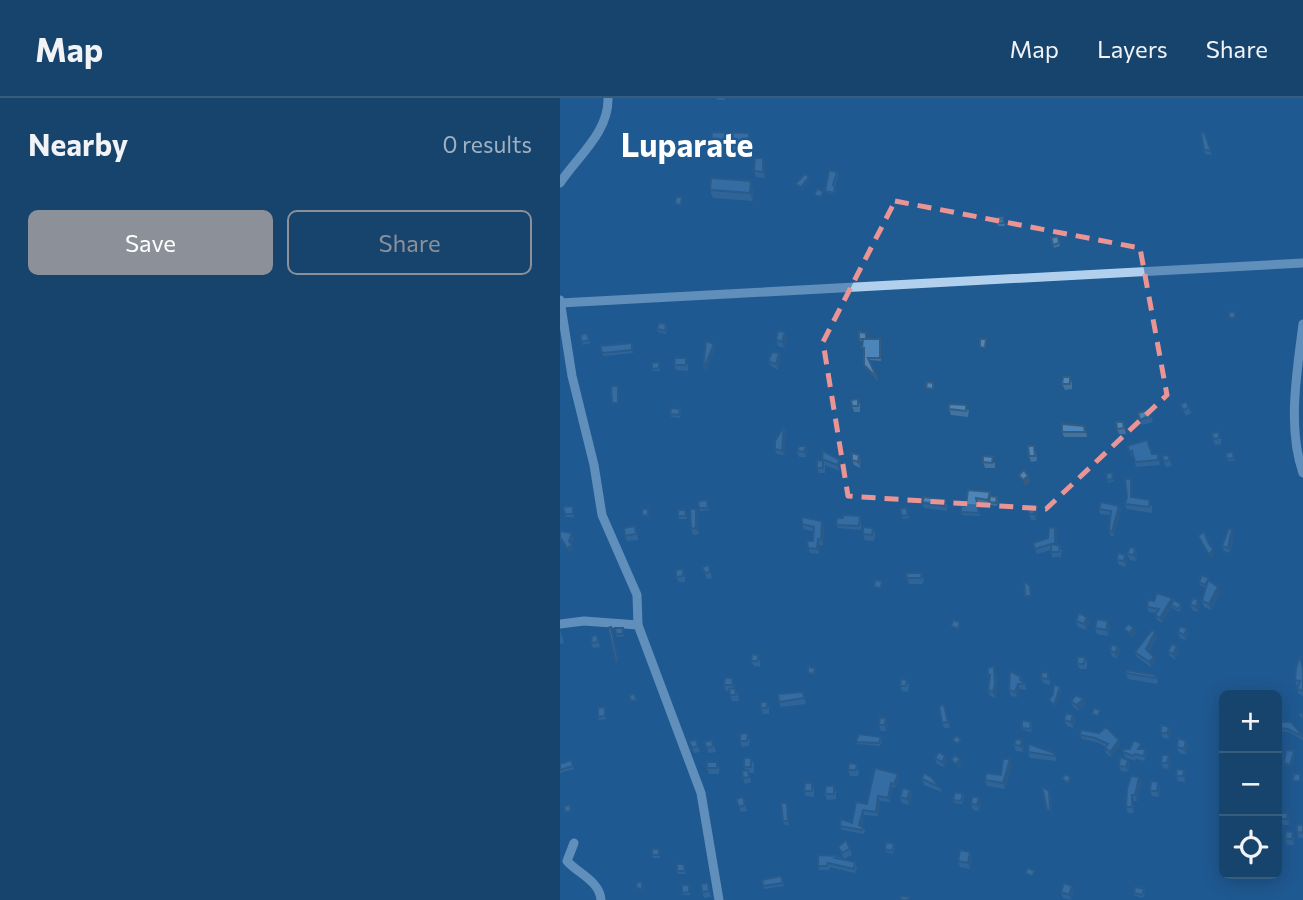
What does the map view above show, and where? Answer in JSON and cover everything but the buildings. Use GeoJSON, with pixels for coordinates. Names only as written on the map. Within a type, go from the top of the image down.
{"type":"FeatureCollection","features":[{"type":"Feature","properties":{"kind":"street"},"geometry":{"type":"LineString","coordinates":[[560,183],[604,125],[609,113],[608,98]]}},
{"type":"Feature","properties":{"kind":"street"},"geometry":{"type":"LineString","coordinates":[[719,900],[701,793],[638,625],[637,595],[601,515],[594,465],[572,376],[560,302],[1303,263]]}},
{"type":"Feature","properties":{"kind":"street"},"geometry":{"type":"LineString","coordinates":[[1303,324],[1294,394],[1296,435],[1303,473]]}},
{"type":"Feature","properties":{"kind":"street"},"geometry":{"type":"LineString","coordinates":[[560,624],[583,621],[638,625]]}},
{"type":"Feature","properties":{"kind":"street"},"geometry":{"type":"LineString","coordinates":[[573,842],[567,861],[581,870],[601,894],[601,900]]}},
{"type":"Feature","properties":{"kind":"highlighted area"},"geometry":{"type":"Polygon","coordinates":[[[895,201],[1140,248],[1167,395],[1046,509],[848,496],[823,342],[895,201]]]}},
{"type":"Feature","properties":{"kind":"district","name":"Luparate"},"geometry":{"type":"Point","coordinates":[687,144]}}]}
